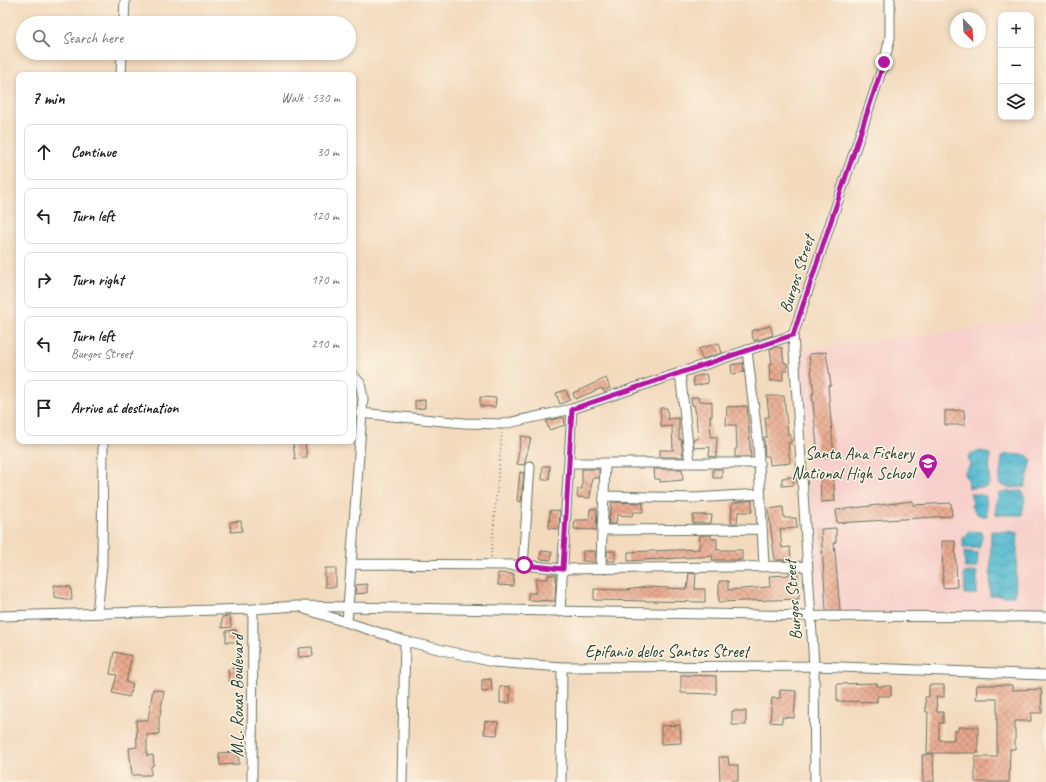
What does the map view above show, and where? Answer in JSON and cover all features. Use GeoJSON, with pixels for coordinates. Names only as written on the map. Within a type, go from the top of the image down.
{"type":"FeatureCollection","features":[{"type":"Feature","properties":{"kind":"street"},"geometry":{"type":"LineString","coordinates":[[124,16],[125,0]]}},
{"type":"Feature","properties":{"kind":"street","name":"Burgos Street"},"geometry":{"type":"LineString","coordinates":[[815,782],[814,666],[793,335],[884,62],[890,38],[890,0]]}},
{"type":"Feature","properties":{"kind":"street"},"geometry":{"type":"LineString","coordinates":[[121,72],[122,60]]}},
{"type":"Feature","properties":{"kind":"street"},"geometry":{"type":"LineString","coordinates":[[360,413],[503,424],[572,409],[793,335]]}},
{"type":"Feature","properties":{"kind":"street"},"geometry":{"type":"LineString","coordinates":[[747,350],[758,463],[764,567]]}},
{"type":"Feature","properties":{"kind":"street"},"geometry":{"type":"LineString","coordinates":[[680,372],[690,463]]}},
{"type":"Feature","properties":{"kind":"street"},"geometry":{"type":"LineString","coordinates":[[347,622],[352,564],[360,413],[363,389],[356,378]]}},
{"type":"Feature","properties":{"kind":"street"},"geometry":{"type":"LineString","coordinates":[[560,612],[572,409]]}},
{"type":"Feature","properties":{"kind":"street"},"geometry":{"type":"LineString","coordinates":[[97,613],[102,566],[104,444]]}},
{"type":"Feature","properties":{"kind":"street"},"geometry":{"type":"LineString","coordinates":[[569,463],[758,463]]}},
{"type":"Feature","properties":{"kind":"street"},"geometry":{"type":"LineString","coordinates":[[601,569],[605,463]]}},
{"type":"Feature","properties":{"kind":"street"},"geometry":{"type":"LineString","coordinates":[[524,565],[530,466]]}},
{"type":"Feature","properties":{"kind":"street"},"geometry":{"type":"LineString","coordinates":[[604,496],[694,498],[760,494]]}},
{"type":"Feature","properties":{"kind":"street"},"geometry":{"type":"LineString","coordinates":[[602,530],[762,529]]}},
{"type":"Feature","properties":{"kind":"street"},"geometry":{"type":"LineString","coordinates":[[352,564],[524,565],[563,569],[807,566]]}},
{"type":"Feature","properties":{"kind":"street"},"geometry":{"type":"LineString","coordinates":[[0,616],[253,609],[296,606],[810,616],[1046,617]]}},
{"type":"Feature","properties":{"kind":"street","name":"Epifanio delos Santos Street"},"geometry":{"type":"LineString","coordinates":[[296,606],[405,641],[493,662],[562,667],[814,666],[1046,675]]}},
{"type":"Feature","properties":{"kind":"street","name":"M.L. Roxas Boulevard"},"geometry":{"type":"LineString","coordinates":[[252,782],[253,609]]}},
{"type":"Feature","properties":{"kind":"street"},"geometry":{"type":"LineString","coordinates":[[402,782],[405,641]]}},
{"type":"Feature","properties":{"kind":"street"},"geometry":{"type":"LineString","coordinates":[[561,782],[562,667]]}},
{"type":"Feature","properties":{"kind":"path"},"geometry":{"type":"LineString","coordinates":[[490,565],[503,424]]}},
{"type":"Feature","properties":{"kind":"shaded area","name":"Santa Ana Fishery National High School"},"geometry":{"type":"Polygon","coordinates":[[[1046,211],[1046,611],[816,614],[802,350],[1032,321],[1046,211]]]}},
{"type":"Feature","properties":{"kind":"water"},"geometry":{"type":"Polygon","coordinates":[[[981,451],[990,454],[989,484],[987,487],[969,488],[968,478],[965,477],[964,473],[970,465],[968,456],[972,453],[981,451]]]}},
{"type":"Feature","properties":{"kind":"water"},"geometry":{"type":"Polygon","coordinates":[[[1006,454],[1027,455],[1032,460],[1025,487],[1008,488],[999,483],[1002,456],[1006,454]]]}},
{"type":"Feature","properties":{"kind":"water"},"geometry":{"type":"Polygon","coordinates":[[[1022,491],[1025,498],[1022,515],[998,515],[995,513],[998,494],[1001,492],[1022,491]]]}},
{"type":"Feature","properties":{"kind":"water"},"geometry":{"type":"Polygon","coordinates":[[[970,493],[986,496],[987,516],[981,516],[974,511],[971,506],[973,502],[970,493]]]}},
{"type":"Feature","properties":{"kind":"water"},"geometry":{"type":"Polygon","coordinates":[[[969,531],[982,532],[979,548],[963,548],[963,538],[969,531]]]}},
{"type":"Feature","properties":{"kind":"water"},"geometry":{"type":"Polygon","coordinates":[[[991,531],[1018,532],[1015,596],[990,596],[991,531]]]}},
{"type":"Feature","properties":{"kind":"water"},"geometry":{"type":"Polygon","coordinates":[[[964,551],[978,553],[977,568],[965,568],[964,551]]]}},
{"type":"Feature","properties":{"kind":"water"},"geometry":{"type":"Polygon","coordinates":[[[977,572],[977,594],[965,594],[964,573],[977,572]]]}},
{"type":"Feature","properties":{"kind":"building"},"geometry":{"type":"Polygon","coordinates":[[[770,326],[773,335],[754,341],[751,331],[770,326]]]}},
{"type":"Feature","properties":{"kind":"building"},"geometry":{"type":"Polygon","coordinates":[[[719,343],[722,353],[702,359],[698,349],[719,343]]]}},
{"type":"Feature","properties":{"kind":"building"},"geometry":{"type":"Polygon","coordinates":[[[776,347],[782,348],[784,363],[787,363],[787,371],[783,371],[783,380],[770,381],[769,364],[772,364],[770,349],[776,347]]]}},
{"type":"Feature","properties":{"kind":"building"},"geometry":{"type":"Polygon","coordinates":[[[826,352],[831,385],[828,386],[834,457],[818,458],[812,393],[814,393],[809,354],[826,352]]]}},
{"type":"Feature","properties":{"kind":"building"},"geometry":{"type":"Polygon","coordinates":[[[743,363],[744,372],[732,374],[731,365],[743,363]]]}},
{"type":"Feature","properties":{"kind":"building"},"geometry":{"type":"Polygon","coordinates":[[[706,374],[708,383],[694,386],[693,377],[706,374]]]}},
{"type":"Feature","properties":{"kind":"building"},"geometry":{"type":"Polygon","coordinates":[[[606,378],[610,388],[603,391],[602,388],[575,399],[573,393],[606,378]]]}},
{"type":"Feature","properties":{"kind":"building"},"geometry":{"type":"Polygon","coordinates":[[[566,390],[570,400],[560,404],[556,393],[566,390]]]}},
{"type":"Feature","properties":{"kind":"building"},"geometry":{"type":"Polygon","coordinates":[[[767,396],[784,396],[788,435],[791,435],[791,443],[788,443],[790,463],[770,465],[769,456],[765,456],[764,437],[767,437],[765,417],[769,417],[767,396]]]}},
{"type":"Feature","properties":{"kind":"building"},"geometry":{"type":"Polygon","coordinates":[[[480,397],[496,398],[495,407],[480,406],[480,397]]]}},
{"type":"Feature","properties":{"kind":"building"},"geometry":{"type":"Polygon","coordinates":[[[698,397],[699,401],[712,402],[712,416],[710,416],[711,437],[717,437],[716,457],[709,456],[710,447],[694,448],[693,439],[698,439],[696,414],[691,398],[698,397]]]}},
{"type":"Feature","properties":{"kind":"building"},"geometry":{"type":"Polygon","coordinates":[[[425,400],[425,408],[415,409],[415,401],[425,400]]]}},
{"type":"Feature","properties":{"kind":"building"},"geometry":{"type":"Polygon","coordinates":[[[747,406],[751,457],[735,457],[735,449],[737,449],[736,425],[726,425],[727,407],[747,406]]]}},
{"type":"Feature","properties":{"kind":"building"},"geometry":{"type":"Polygon","coordinates":[[[660,408],[667,408],[668,419],[679,418],[679,440],[681,439],[683,457],[660,457],[660,450],[673,450],[672,426],[661,427],[660,408]]]}},
{"type":"Feature","properties":{"kind":"building"},"geometry":{"type":"Polygon","coordinates":[[[964,410],[965,425],[945,425],[945,411],[964,410]]]}},
{"type":"Feature","properties":{"kind":"building"},"geometry":{"type":"Polygon","coordinates":[[[564,417],[565,425],[549,430],[546,421],[564,417]]]}},
{"type":"Feature","properties":{"kind":"building"},"geometry":{"type":"Polygon","coordinates":[[[521,436],[531,438],[524,465],[517,464],[521,436]]]}},
{"type":"Feature","properties":{"kind":"building"},"geometry":{"type":"Polygon","coordinates":[[[293,444],[305,444],[307,458],[295,459],[293,444]]]}},
{"type":"Feature","properties":{"kind":"building"},"geometry":{"type":"Polygon","coordinates":[[[543,466],[550,466],[549,480],[542,480],[543,466]]]}},
{"type":"Feature","properties":{"kind":"building"},"geometry":{"type":"Polygon","coordinates":[[[582,469],[599,469],[599,478],[592,478],[590,498],[577,497],[578,489],[582,489],[582,469]]]}},
{"type":"Feature","properties":{"kind":"building"},"geometry":{"type":"Polygon","coordinates":[[[654,469],[682,469],[683,480],[660,482],[660,479],[655,479],[654,469]]]}},
{"type":"Feature","properties":{"kind":"building"},"geometry":{"type":"Polygon","coordinates":[[[713,469],[722,469],[722,478],[713,478],[713,469]]]}},
{"type":"Feature","properties":{"kind":"building"},"geometry":{"type":"Polygon","coordinates":[[[520,472],[524,473],[521,502],[517,501],[520,472]]]}},
{"type":"Feature","properties":{"kind":"building"},"geometry":{"type":"Polygon","coordinates":[[[833,473],[835,501],[821,502],[820,474],[833,473]]]}},
{"type":"Feature","properties":{"kind":"building"},"geometry":{"type":"Polygon","coordinates":[[[793,477],[794,485],[782,486],[782,478],[793,477]]]}},
{"type":"Feature","properties":{"kind":"building"},"geometry":{"type":"Polygon","coordinates":[[[752,500],[752,512],[738,512],[737,523],[731,523],[732,503],[752,500]]]}},
{"type":"Feature","properties":{"kind":"building"},"geometry":{"type":"Polygon","coordinates":[[[913,501],[913,505],[951,503],[952,516],[837,523],[836,510],[913,501]]]}},
{"type":"Feature","properties":{"kind":"building"},"geometry":{"type":"Polygon","coordinates":[[[612,502],[643,503],[643,512],[633,512],[632,516],[617,515],[616,524],[608,524],[612,502]]]}},
{"type":"Feature","properties":{"kind":"building"},"geometry":{"type":"Polygon","coordinates":[[[783,507],[784,518],[796,518],[797,528],[780,529],[782,548],[790,547],[791,560],[775,560],[768,509],[783,507]]]}},
{"type":"Feature","properties":{"kind":"building"},"geometry":{"type":"Polygon","coordinates":[[[590,509],[597,509],[596,530],[574,529],[575,520],[589,520],[590,509]]]}},
{"type":"Feature","properties":{"kind":"building"},"geometry":{"type":"Polygon","coordinates":[[[550,510],[560,511],[559,529],[549,528],[550,510]]]}},
{"type":"Feature","properties":{"kind":"building"},"geometry":{"type":"Polygon","coordinates":[[[693,515],[712,515],[711,523],[693,523],[693,515]]]}},
{"type":"Feature","properties":{"kind":"building"},"geometry":{"type":"Polygon","coordinates":[[[241,521],[242,531],[231,532],[230,522],[241,521]]]}},
{"type":"Feature","properties":{"kind":"building"},"geometry":{"type":"Polygon","coordinates":[[[836,528],[836,542],[834,542],[840,610],[826,610],[821,529],[836,528]]]}},
{"type":"Feature","properties":{"kind":"building"},"geometry":{"type":"Polygon","coordinates":[[[700,535],[711,535],[711,539],[717,539],[717,550],[742,550],[742,560],[712,560],[713,556],[628,561],[628,552],[699,549],[700,535]]]}},
{"type":"Feature","properties":{"kind":"building"},"geometry":{"type":"Polygon","coordinates":[[[942,541],[955,541],[957,587],[943,588],[942,541]]]}},
{"type":"Feature","properties":{"kind":"building"},"geometry":{"type":"Polygon","coordinates":[[[541,551],[552,552],[551,560],[540,559],[541,551]]]}},
{"type":"Feature","properties":{"kind":"building"},"geometry":{"type":"Polygon","coordinates":[[[583,551],[595,551],[595,562],[583,561],[583,551]]]}},
{"type":"Feature","properties":{"kind":"building"},"geometry":{"type":"Polygon","coordinates":[[[607,551],[615,551],[615,561],[607,561],[607,551]]]}},
{"type":"Feature","properties":{"kind":"building"},"geometry":{"type":"Polygon","coordinates":[[[325,568],[336,568],[336,587],[325,587],[325,568]]]}},
{"type":"Feature","properties":{"kind":"building"},"geometry":{"type":"Polygon","coordinates":[[[498,573],[514,574],[513,586],[498,585],[498,573]]]}},
{"type":"Feature","properties":{"kind":"building"},"geometry":{"type":"Polygon","coordinates":[[[689,573],[696,574],[695,589],[705,589],[705,602],[594,600],[594,589],[626,590],[647,587],[687,589],[689,573]]]}},
{"type":"Feature","properties":{"kind":"building"},"geometry":{"type":"Polygon","coordinates":[[[789,573],[798,573],[799,599],[719,602],[719,581],[728,581],[728,590],[770,587],[769,576],[789,575],[789,573]]]}},
{"type":"Feature","properties":{"kind":"building"},"geometry":{"type":"Polygon","coordinates":[[[548,575],[556,575],[555,601],[528,600],[528,593],[536,593],[536,579],[548,579],[548,575]]]}},
{"type":"Feature","properties":{"kind":"building"},"geometry":{"type":"Polygon","coordinates":[[[367,584],[367,593],[355,594],[356,585],[367,584]]]}},
{"type":"Feature","properties":{"kind":"building"},"geometry":{"type":"Polygon","coordinates":[[[54,585],[71,587],[72,600],[54,597],[54,585]]]}},
{"type":"Feature","properties":{"kind":"building"},"geometry":{"type":"Polygon","coordinates":[[[230,616],[231,627],[222,628],[222,617],[230,616]]]}},
{"type":"Feature","properties":{"kind":"building"},"geometry":{"type":"Polygon","coordinates":[[[236,630],[237,642],[226,642],[226,631],[236,630]]]}},
{"type":"Feature","properties":{"kind":"building"},"geometry":{"type":"Polygon","coordinates":[[[312,647],[313,656],[299,657],[298,648],[312,647]]]}},
{"type":"Feature","properties":{"kind":"building"},"geometry":{"type":"Polygon","coordinates":[[[114,652],[132,656],[126,682],[133,684],[129,697],[112,693],[117,675],[110,674],[114,652]]]}},
{"type":"Feature","properties":{"kind":"building"},"geometry":{"type":"Polygon","coordinates":[[[236,668],[237,680],[229,681],[228,669],[236,668]]]}},
{"type":"Feature","properties":{"kind":"building"},"geometry":{"type":"Polygon","coordinates":[[[681,675],[716,676],[716,694],[681,693],[681,675]]]}},
{"type":"Feature","properties":{"kind":"building"},"geometry":{"type":"Polygon","coordinates":[[[491,679],[492,691],[482,692],[482,680],[491,679]]]}},
{"type":"Feature","properties":{"kind":"building"},"geometry":{"type":"Polygon","coordinates":[[[877,683],[877,686],[891,686],[891,696],[877,696],[877,702],[837,701],[837,684],[877,683]]]}},
{"type":"Feature","properties":{"kind":"building"},"geometry":{"type":"Polygon","coordinates":[[[929,685],[944,685],[944,697],[936,697],[937,712],[943,712],[943,723],[939,723],[939,740],[954,740],[954,731],[958,731],[958,727],[978,727],[978,753],[927,753],[928,712],[926,712],[925,697],[929,697],[929,685]]]}},
{"type":"Feature","properties":{"kind":"building"},"geometry":{"type":"Polygon","coordinates":[[[977,685],[1012,685],[1012,690],[1041,689],[1042,713],[1031,713],[1031,721],[1015,721],[1015,749],[1010,749],[1009,782],[975,782],[975,757],[997,757],[997,699],[976,699],[977,685]]]}},
{"type":"Feature","properties":{"kind":"building"},"geometry":{"type":"Polygon","coordinates":[[[510,686],[510,703],[500,703],[500,687],[510,686]]]}},
{"type":"Feature","properties":{"kind":"building"},"geometry":{"type":"Polygon","coordinates":[[[153,689],[164,691],[159,716],[159,734],[147,735],[147,756],[153,755],[154,765],[151,766],[151,775],[132,775],[129,748],[137,747],[136,720],[148,720],[153,689]]]}},
{"type":"Feature","properties":{"kind":"building"},"geometry":{"type":"Polygon","coordinates":[[[780,690],[796,691],[794,718],[782,717],[782,723],[770,722],[772,698],[780,698],[780,690]]]}},
{"type":"Feature","properties":{"kind":"building"},"geometry":{"type":"Polygon","coordinates":[[[732,711],[746,711],[746,725],[732,725],[732,711]]]}},
{"type":"Feature","properties":{"kind":"building"},"geometry":{"type":"Polygon","coordinates":[[[485,721],[498,722],[497,735],[484,734],[485,721]]]}},
{"type":"Feature","properties":{"kind":"building"},"geometry":{"type":"Polygon","coordinates":[[[680,725],[681,743],[661,744],[661,726],[680,725]]]}},
{"type":"Feature","properties":{"kind":"building"},"geometry":{"type":"Polygon","coordinates":[[[238,752],[239,764],[220,765],[219,753],[238,752]]]}},
{"type":"Feature","properties":{"kind":"building"},"geometry":{"type":"Polygon","coordinates":[[[933,754],[934,782],[923,782],[922,755],[933,754]]]}},
{"type":"Feature","properties":{"kind":"building"},"geometry":{"type":"Polygon","coordinates":[[[719,757],[728,757],[729,765],[738,765],[738,781],[720,781],[719,757]]]}},
{"type":"Feature","properties":{"kind":"place","name":"Santa Ana Fishery National High School"},"geometry":{"type":"Point","coordinates":[928,480]}},
{"type":"Feature","properties":{"kind":"route"},"geometry":{"type":"LineString","coordinates":[[524,565],[563,569],[572,409],[793,335],[884,62]]}}]}
